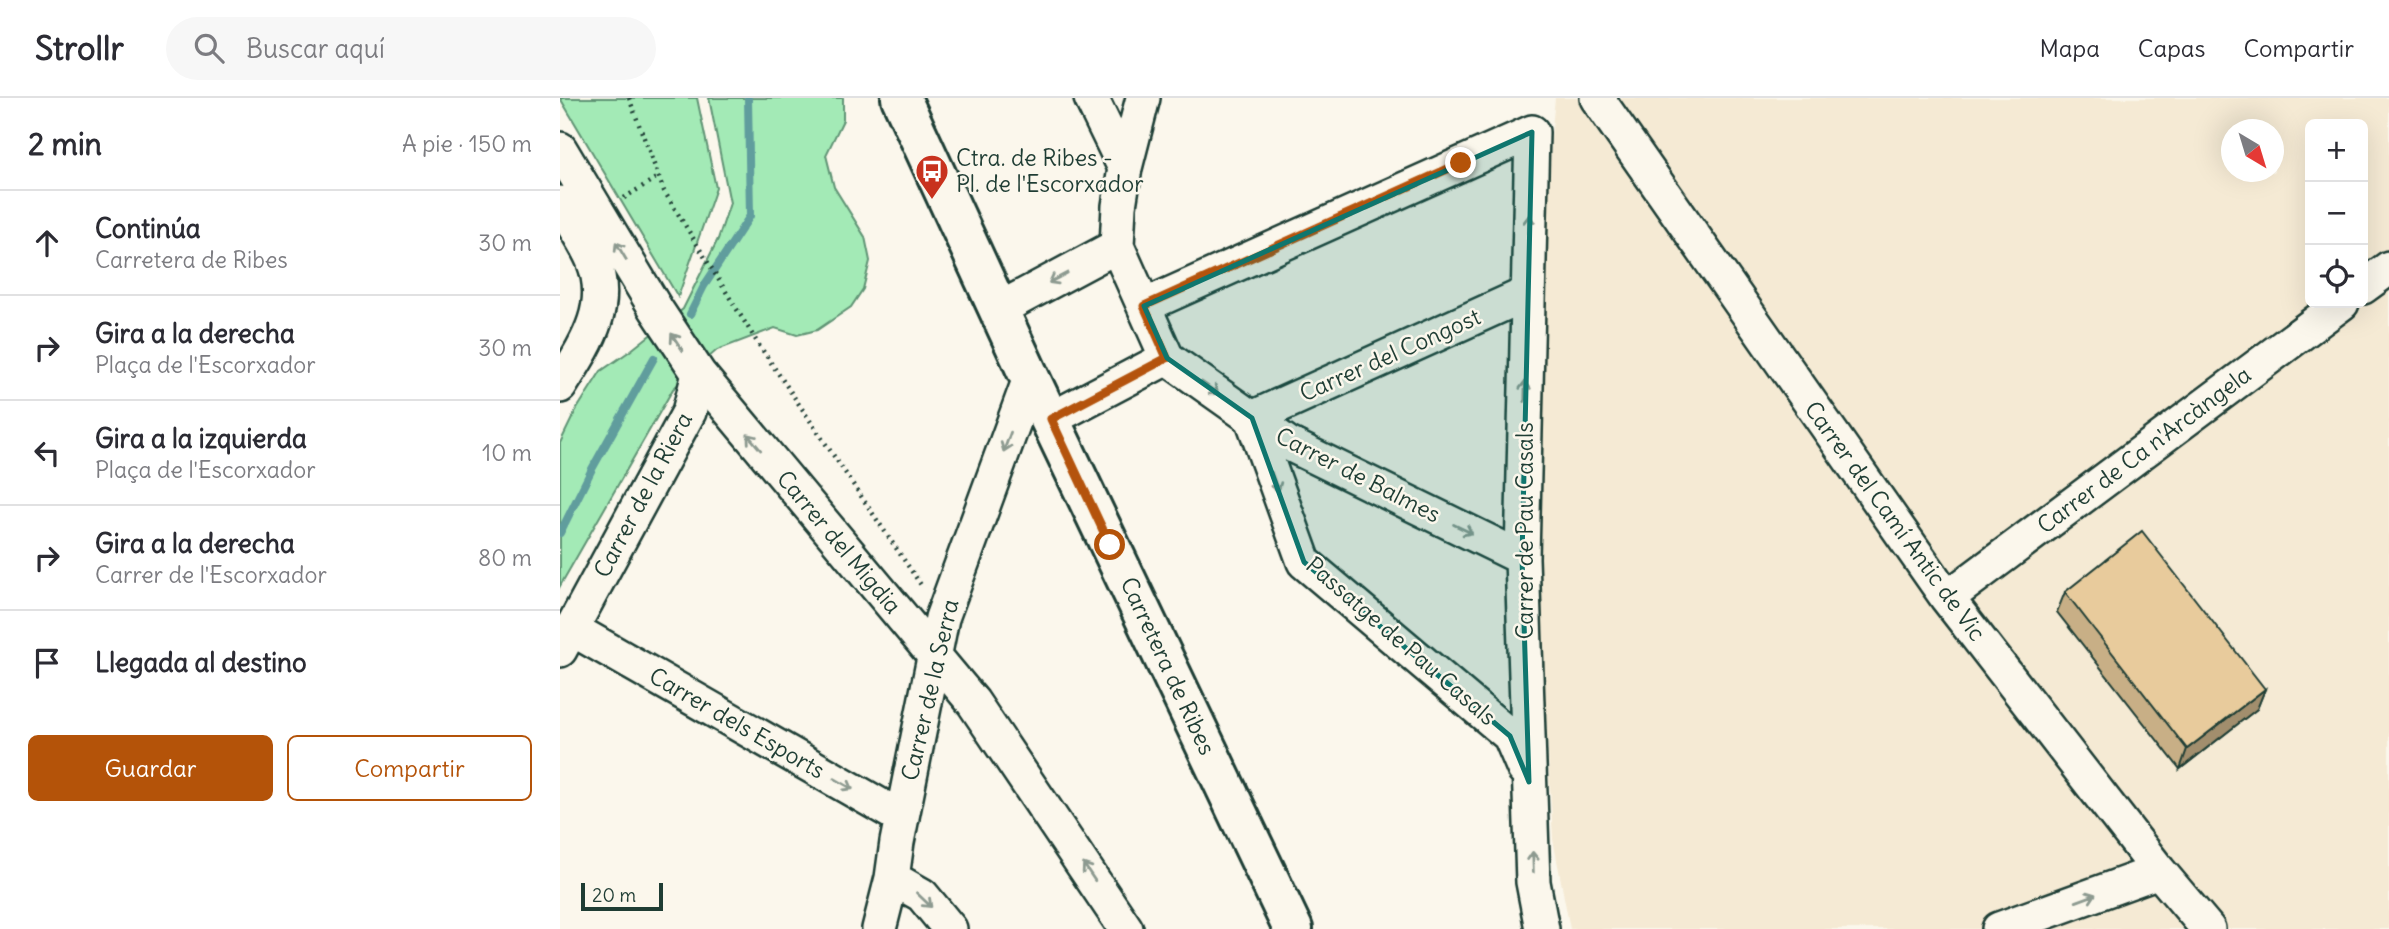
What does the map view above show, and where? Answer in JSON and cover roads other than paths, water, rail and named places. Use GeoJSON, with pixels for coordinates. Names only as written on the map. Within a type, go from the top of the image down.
{"type":"FeatureCollection","features":[{"type":"Feature","properties":{"kind":"street","name":"Carretera de Ribes"},"geometry":{"type":"LineString","coordinates":[[901,98],[1030,378],[1293,929]]}},
{"type":"Feature","properties":{"kind":"street"},"geometry":{"type":"LineString","coordinates":[[1091,98],[1125,168]]}},
{"type":"Feature","properties":{"kind":"street"},"geometry":{"type":"LineString","coordinates":[[1051,419],[1167,358],[1117,246],[1119,205],[1125,168],[1143,98]]}},
{"type":"Feature","properties":{"kind":"street","name":"Carrer del Camí Antic de Vic"},"geometry":{"type":"LineString","coordinates":[[1598,99],[1947,597],[2159,872],[2208,929]]}},
{"type":"Feature","properties":{"kind":"street","name":"Carrer de Pau Casals"},"geometry":{"type":"LineString","coordinates":[[1144,306],[1532,132],[1521,558],[1533,882],[1542,929]]}},
{"type":"Feature","properties":{"kind":"street","name":"Carrer del Migdia"},"geometry":{"type":"LineString","coordinates":[[560,149],[656,309],[699,374],[973,702],[1126,929]]}},
{"type":"Feature","properties":{"kind":"street"},"geometry":{"type":"LineString","coordinates":[[560,203],[593,260],[599,306],[588,342],[560,386]]}},
{"type":"Feature","properties":{"kind":"street"},"geometry":{"type":"LineString","coordinates":[[999,309],[1117,246]]}},
{"type":"Feature","properties":{"kind":"street"},"geometry":{"type":"LineString","coordinates":[[2368,283],[2389,268]]}},
{"type":"Feature","properties":{"kind":"street","name":"Carrer del Congost"},"geometry":{"type":"LineString","coordinates":[[1252,418],[1528,293]]}},
{"type":"Feature","properties":{"kind":"street"},"geometry":{"type":"LineString","coordinates":[[599,306],[640,306],[656,309]]}},
{"type":"Feature","properties":{"kind":"street","name":"Carrer de Ca n'Arcàngela"},"geometry":{"type":"LineString","coordinates":[[1947,597],[2335,308]]}},
{"type":"Feature","properties":{"kind":"street","name":"Carrer de Balmes"},"geometry":{"type":"LineString","coordinates":[[1167,358],[1287,443],[1521,558]]}},
{"type":"Feature","properties":{"kind":"street","name":"Carrer de la Riera"},"geometry":{"type":"LineString","coordinates":[[566,639],[689,412],[699,374]]}},
{"type":"Feature","properties":{"kind":"street","name":"Carrer de la Serra"},"geometry":{"type":"LineString","coordinates":[[879,929],[892,878],[942,618],[1030,378]]}},
{"type":"Feature","properties":{"kind":"street","name":"Passatge de Pau Casals"},"geometry":{"type":"LineString","coordinates":[[1252,418],[1304,562],[1510,736],[1530,782]]}},
{"type":"Feature","properties":{"kind":"street","name":"Carrer dels Esports"},"geometry":{"type":"LineString","coordinates":[[566,639],[902,818]]}},
{"type":"Feature","properties":{"kind":"street"},"geometry":{"type":"LineString","coordinates":[[1999,929],[2159,872]]}},
{"type":"Feature","properties":{"kind":"street"},"geometry":{"type":"LineString","coordinates":[[892,878],[922,895],[950,929]]}},
{"type":"Feature","properties":{"kind":"waterway"},"geometry":{"type":"LineString","coordinates":[[690,314],[704,286],[750,216],[748,98]]}},
{"type":"Feature","properties":{"kind":"waterway"},"geometry":{"type":"LineString","coordinates":[[560,533],[654,358]]}},
{"type":"Feature","properties":{"kind":"place","name":"Ctra. de Ribes - Pl. de l'Escorxador"},"geometry":{"type":"Point","coordinates":[932,201]}}]}
